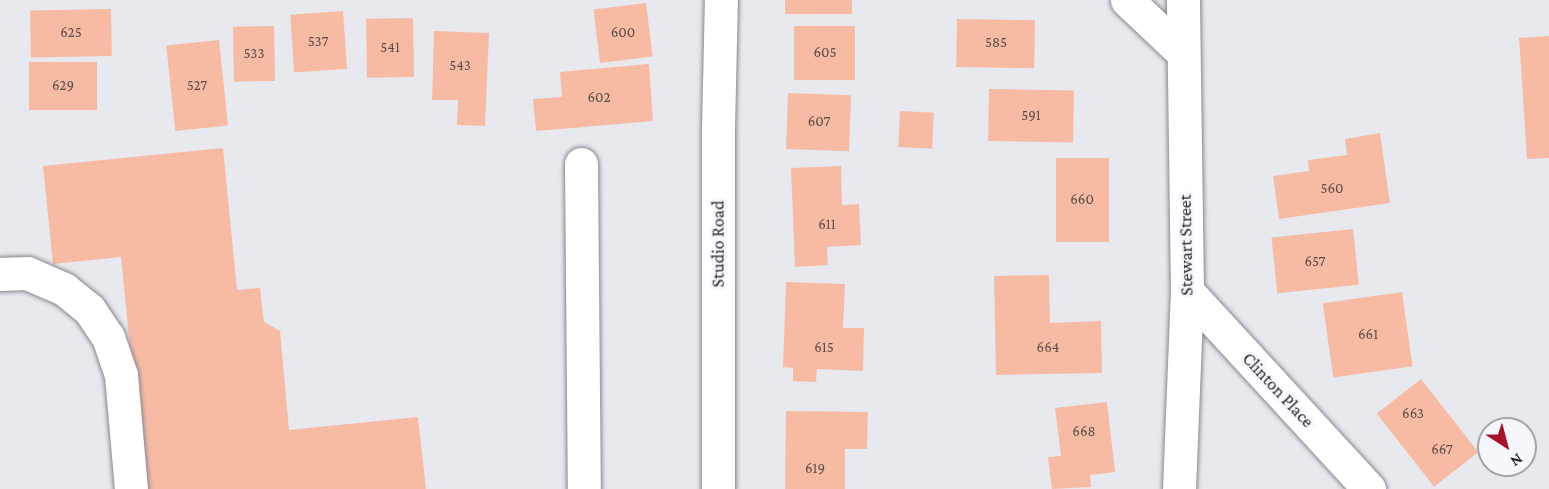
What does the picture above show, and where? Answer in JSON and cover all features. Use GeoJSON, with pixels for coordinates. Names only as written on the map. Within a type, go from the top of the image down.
{"type":"FeatureCollection","features":[{"type":"Feature","properties":{"kind":"street","name":"Studio Road"},"geometry":{"type":"LineString","coordinates":[[718,489],[718,128],[721,0]]}},
{"type":"Feature","properties":{"kind":"street"},"geometry":{"type":"LineString","coordinates":[[1127,0],[1183,53]]}},
{"type":"Feature","properties":{"kind":"street","name":"Stewart Street"},"geometry":{"type":"LineString","coordinates":[[1179,489],[1187,291],[1183,0]]}},
{"type":"Feature","properties":{"kind":"street"},"geometry":{"type":"LineString","coordinates":[[581,164],[584,489]]}},
{"type":"Feature","properties":{"kind":"street"},"geometry":{"type":"LineString","coordinates":[[0,274],[27,273],[64,289],[89,309],[108,337],[121,375],[131,489]]}},
{"type":"Feature","properties":{"kind":"street","name":"Clinton Place"},"geometry":{"type":"LineString","coordinates":[[1187,291],[1369,489]]}},
{"type":"Feature","properties":{"kind":"building"},"geometry":{"type":"Polygon","coordinates":[[[785,0],[852,0],[852,14],[785,14],[785,0]]]}},
{"type":"Feature","properties":{"kind":"building"},"geometry":{"type":"Polygon","coordinates":[[[646,3],[653,57],[600,63],[593,9],[646,3]]]}},
{"type":"Feature","properties":{"kind":"building"},"geometry":{"type":"Polygon","coordinates":[[[111,9],[112,56],[31,57],[30,10],[111,9]]]}},
{"type":"Feature","properties":{"kind":"building"},"geometry":{"type":"Polygon","coordinates":[[[343,11],[347,69],[294,73],[290,15],[343,11]]]}},
{"type":"Feature","properties":{"kind":"building"},"geometry":{"type":"Polygon","coordinates":[[[413,18],[414,77],[367,78],[366,19],[413,18]]]}},
{"type":"Feature","properties":{"kind":"building"},"geometry":{"type":"Polygon","coordinates":[[[957,19],[1035,20],[1034,68],[956,67],[957,19]]]}},
{"type":"Feature","properties":{"kind":"building"},"geometry":{"type":"Polygon","coordinates":[[[274,26],[275,81],[234,82],[233,27],[274,26]]]}},
{"type":"Feature","properties":{"kind":"building"},"geometry":{"type":"Polygon","coordinates":[[[794,26],[855,26],[855,80],[794,80],[794,26]]]}},
{"type":"Feature","properties":{"kind":"building"},"geometry":{"type":"Polygon","coordinates":[[[434,31],[489,33],[485,126],[457,125],[458,100],[432,100],[434,31]]]}},
{"type":"Feature","properties":{"kind":"building"},"geometry":{"type":"Polygon","coordinates":[[[1549,36],[1549,158],[1527,159],[1519,38],[1549,36]]]}},
{"type":"Feature","properties":{"kind":"building"},"geometry":{"type":"Polygon","coordinates":[[[219,40],[228,126],[175,131],[166,46],[219,40]]]}},
{"type":"Feature","properties":{"kind":"building"},"geometry":{"type":"Polygon","coordinates":[[[29,62],[97,62],[97,110],[29,110],[29,62]]]}},
{"type":"Feature","properties":{"kind":"building"},"geometry":{"type":"Polygon","coordinates":[[[649,64],[653,121],[536,131],[533,99],[562,97],[560,72],[649,64]]]}},
{"type":"Feature","properties":{"kind":"building"},"geometry":{"type":"Polygon","coordinates":[[[989,89],[1074,90],[1073,142],[988,141],[989,89]]]}},
{"type":"Feature","properties":{"kind":"building"},"geometry":{"type":"Polygon","coordinates":[[[788,93],[851,95],[849,151],[786,149],[788,93]]]}},
{"type":"Feature","properties":{"kind":"building"},"geometry":{"type":"Polygon","coordinates":[[[900,111],[934,113],[932,149],[898,147],[900,111]]]}},
{"type":"Feature","properties":{"kind":"building"},"geometry":{"type":"Polygon","coordinates":[[[1380,133],[1390,203],[1279,219],[1273,176],[1309,171],[1308,160],[1347,155],[1345,139],[1380,133]]]}},
{"type":"Feature","properties":{"kind":"building"},"geometry":{"type":"Polygon","coordinates":[[[223,148],[237,290],[260,288],[264,322],[280,331],[289,430],[418,417],[426,489],[144,489],[121,257],[53,264],[43,166],[223,148]]]}},
{"type":"Feature","properties":{"kind":"building"},"geometry":{"type":"Polygon","coordinates":[[[1056,158],[1109,158],[1109,242],[1056,242],[1056,158]]]}},
{"type":"Feature","properties":{"kind":"building"},"geometry":{"type":"Polygon","coordinates":[[[841,166],[842,205],[859,204],[861,245],[827,247],[828,265],[795,267],[791,168],[841,166]]]}},
{"type":"Feature","properties":{"kind":"building"},"geometry":{"type":"Polygon","coordinates":[[[1353,229],[1359,285],[1277,293],[1271,238],[1353,229]]]}},
{"type":"Feature","properties":{"kind":"building"},"geometry":{"type":"Polygon","coordinates":[[[1049,275],[1050,323],[1101,321],[1102,373],[996,375],[994,276],[1049,275]]]}},
{"type":"Feature","properties":{"kind":"building"},"geometry":{"type":"Polygon","coordinates":[[[786,282],[845,284],[843,328],[864,328],[863,371],[817,369],[816,382],[793,381],[793,368],[783,367],[786,282]]]}},
{"type":"Feature","properties":{"kind":"building"},"geometry":{"type":"Polygon","coordinates":[[[1402,292],[1412,366],[1333,377],[1323,303],[1402,292]]]}},
{"type":"Feature","properties":{"kind":"building"},"geometry":{"type":"Polygon","coordinates":[[[1421,379],[1477,451],[1477,453],[1434,487],[1377,413],[1421,379]]]}},
{"type":"Feature","properties":{"kind":"building"},"geometry":{"type":"Polygon","coordinates":[[[1107,402],[1115,472],[1090,475],[1091,487],[1052,489],[1048,457],[1061,456],[1055,408],[1107,402]]]}},
{"type":"Feature","properties":{"kind":"building"},"geometry":{"type":"Polygon","coordinates":[[[786,411],[868,412],[867,449],[845,449],[845,489],[785,489],[786,411]]]}}]}
